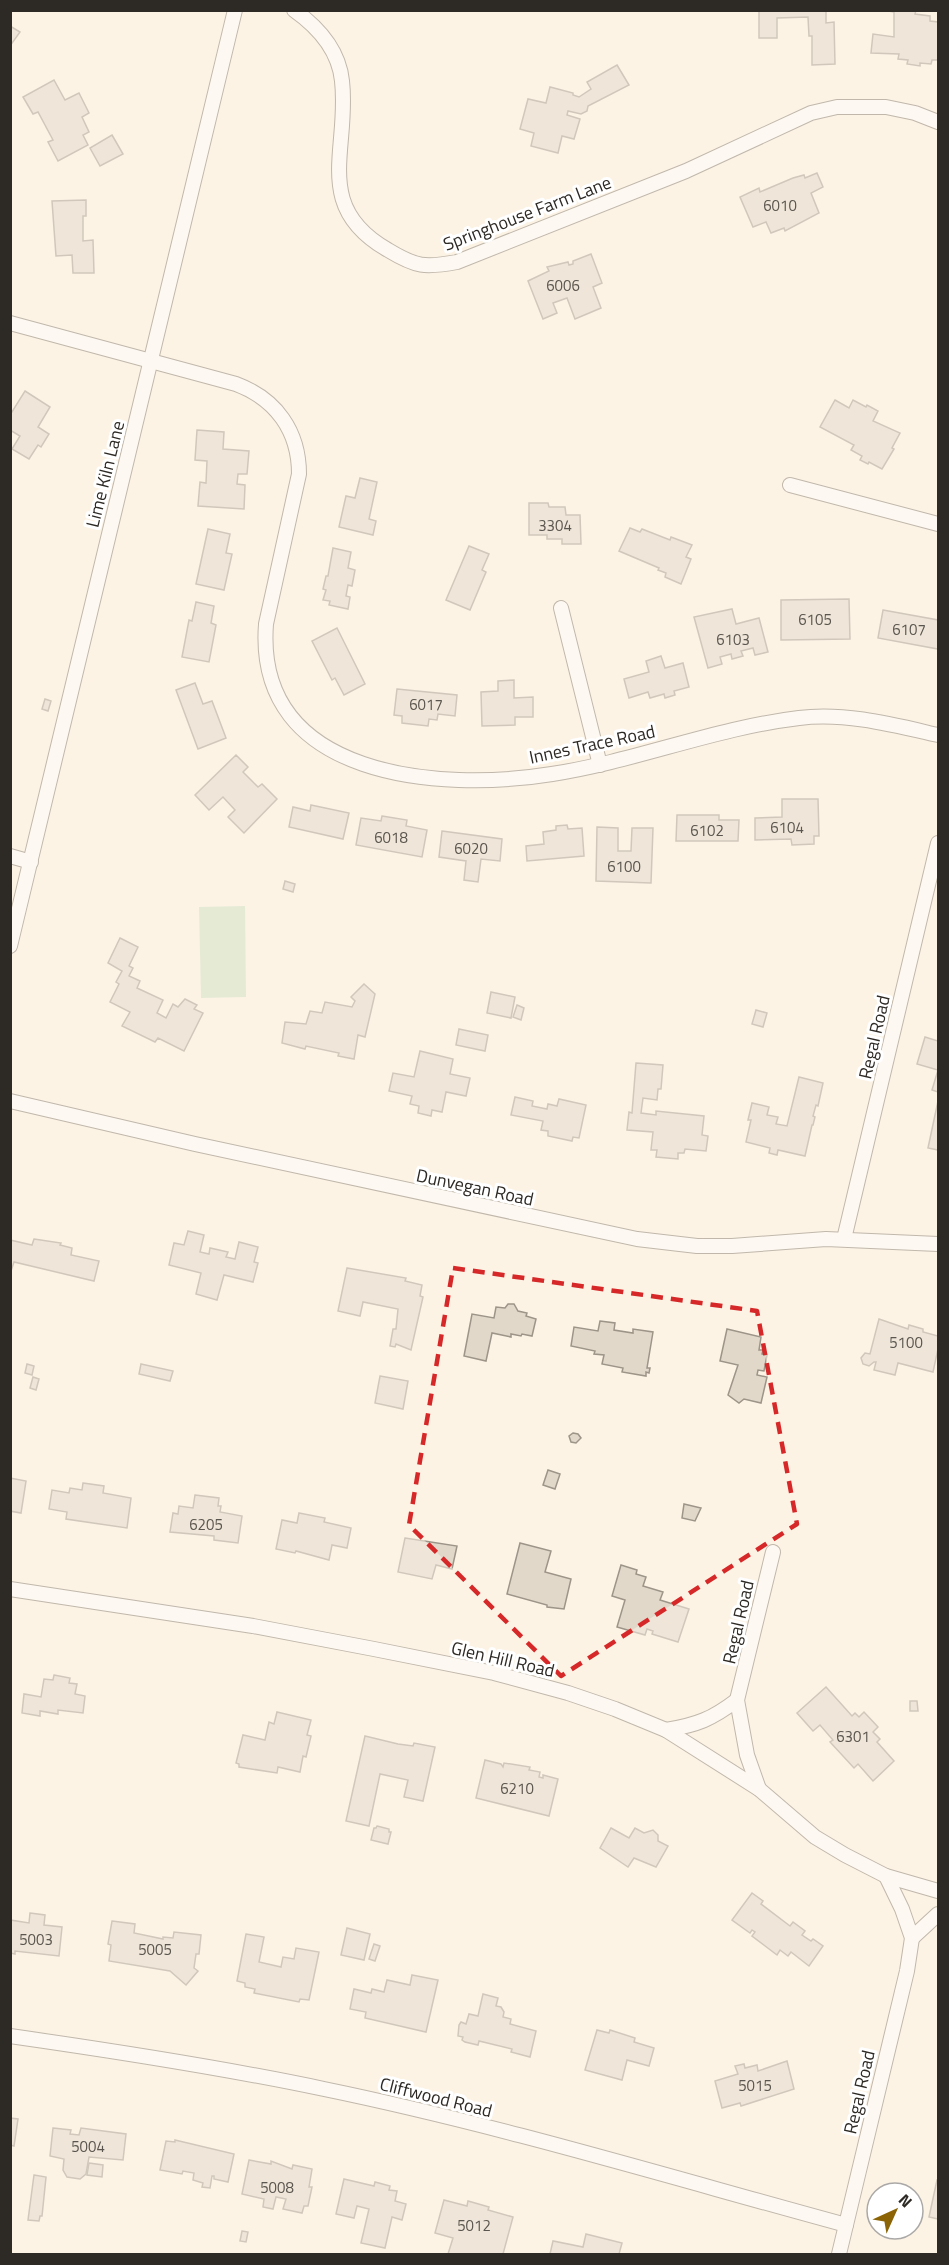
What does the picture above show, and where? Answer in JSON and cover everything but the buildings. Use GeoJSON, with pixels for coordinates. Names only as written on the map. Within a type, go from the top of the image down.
{"type":"FeatureCollection","features":[{"type":"Feature","properties":{"kind":"street","name":"Lime Kiln Lane"},"geometry":{"type":"LineString","coordinates":[[10,946],[235,10]]}},
{"type":"Feature","properties":{"kind":"street","name":"Springhouse Farm Lane"},"geometry":{"type":"LineString","coordinates":[[294,10],[326,40],[335,57],[342,80],[339,159],[341,191],[350,220],[378,244],[408,262],[420,266],[458,262],[686,171],[811,113],[837,107],[886,107],[915,113],[939,122]]}},
{"type":"Feature","properties":{"kind":"street","name":"Innes Trace Road"},"geometry":{"type":"LineString","coordinates":[[10,323],[247,388],[268,401],[290,429],[297,451],[299,474],[266,624],[266,656],[273,684],[292,718],[301,729],[327,749],[355,762],[380,770],[441,779],[493,781],[549,775],[600,765],[743,726],[803,717],[852,718],[939,735]]}},
{"type":"Feature","properties":{"kind":"street"},"geometry":{"type":"LineString","coordinates":[[790,485],[939,524]]}},
{"type":"Feature","properties":{"kind":"street"},"geometry":{"type":"LineString","coordinates":[[561,608],[600,765]]}},
{"type":"Feature","properties":{"kind":"street","name":"Regal Road"},"geometry":{"type":"LineString","coordinates":[[844,1239],[939,843]]}},
{"type":"Feature","properties":{"kind":"street"},"geometry":{"type":"LineString","coordinates":[[10,856],[31,862]]}},
{"type":"Feature","properties":{"kind":"street","name":"Dunvegan Road"},"geometry":{"type":"LineString","coordinates":[[10,1101],[206,1146],[637,1239],[697,1246],[844,1239],[939,1244]]}},
{"type":"Feature","properties":{"kind":"street","name":"Regal Road"},"geometry":{"type":"LineString","coordinates":[[759,1789],[747,1755],[737,1700],[773,1552]]}},
{"type":"Feature","properties":{"kind":"street","name":"Glen Hill Road"},"geometry":{"type":"LineString","coordinates":[[10,1589],[253,1626],[494,1673],[568,1693],[666,1730],[759,1789],[815,1837],[844,1856],[886,1876],[939,1891]]}},
{"type":"Feature","properties":{"kind":"street"},"geometry":{"type":"LineString","coordinates":[[666,1730],[715,1717],[737,1700]]}},
{"type":"Feature","properties":{"kind":"street","name":"Regal Road"},"geometry":{"type":"LineString","coordinates":[[839,2254],[907,1971],[912,1938],[902,1909],[886,1876]]}},
{"type":"Feature","properties":{"kind":"street"},"geometry":{"type":"LineString","coordinates":[[912,1938],[939,1914]]}},
{"type":"Feature","properties":{"kind":"street","name":"Cliffwood Road"},"geometry":{"type":"LineString","coordinates":[[10,2036],[206,2066],[326,2089],[480,2126],[846,2225]]}},
{"type":"Feature","properties":{"kind":"highlighted area"},"geometry":{"type":"Polygon","coordinates":[[[453,1268],[757,1311],[797,1524],[561,1676],[409,1525],[453,1268]]]}},
{"type":"Feature","properties":{"kind":"green space"},"geometry":{"type":"Polygon","coordinates":[[[245,906],[246,997],[201,998],[199,907],[245,906]]]}}]}
